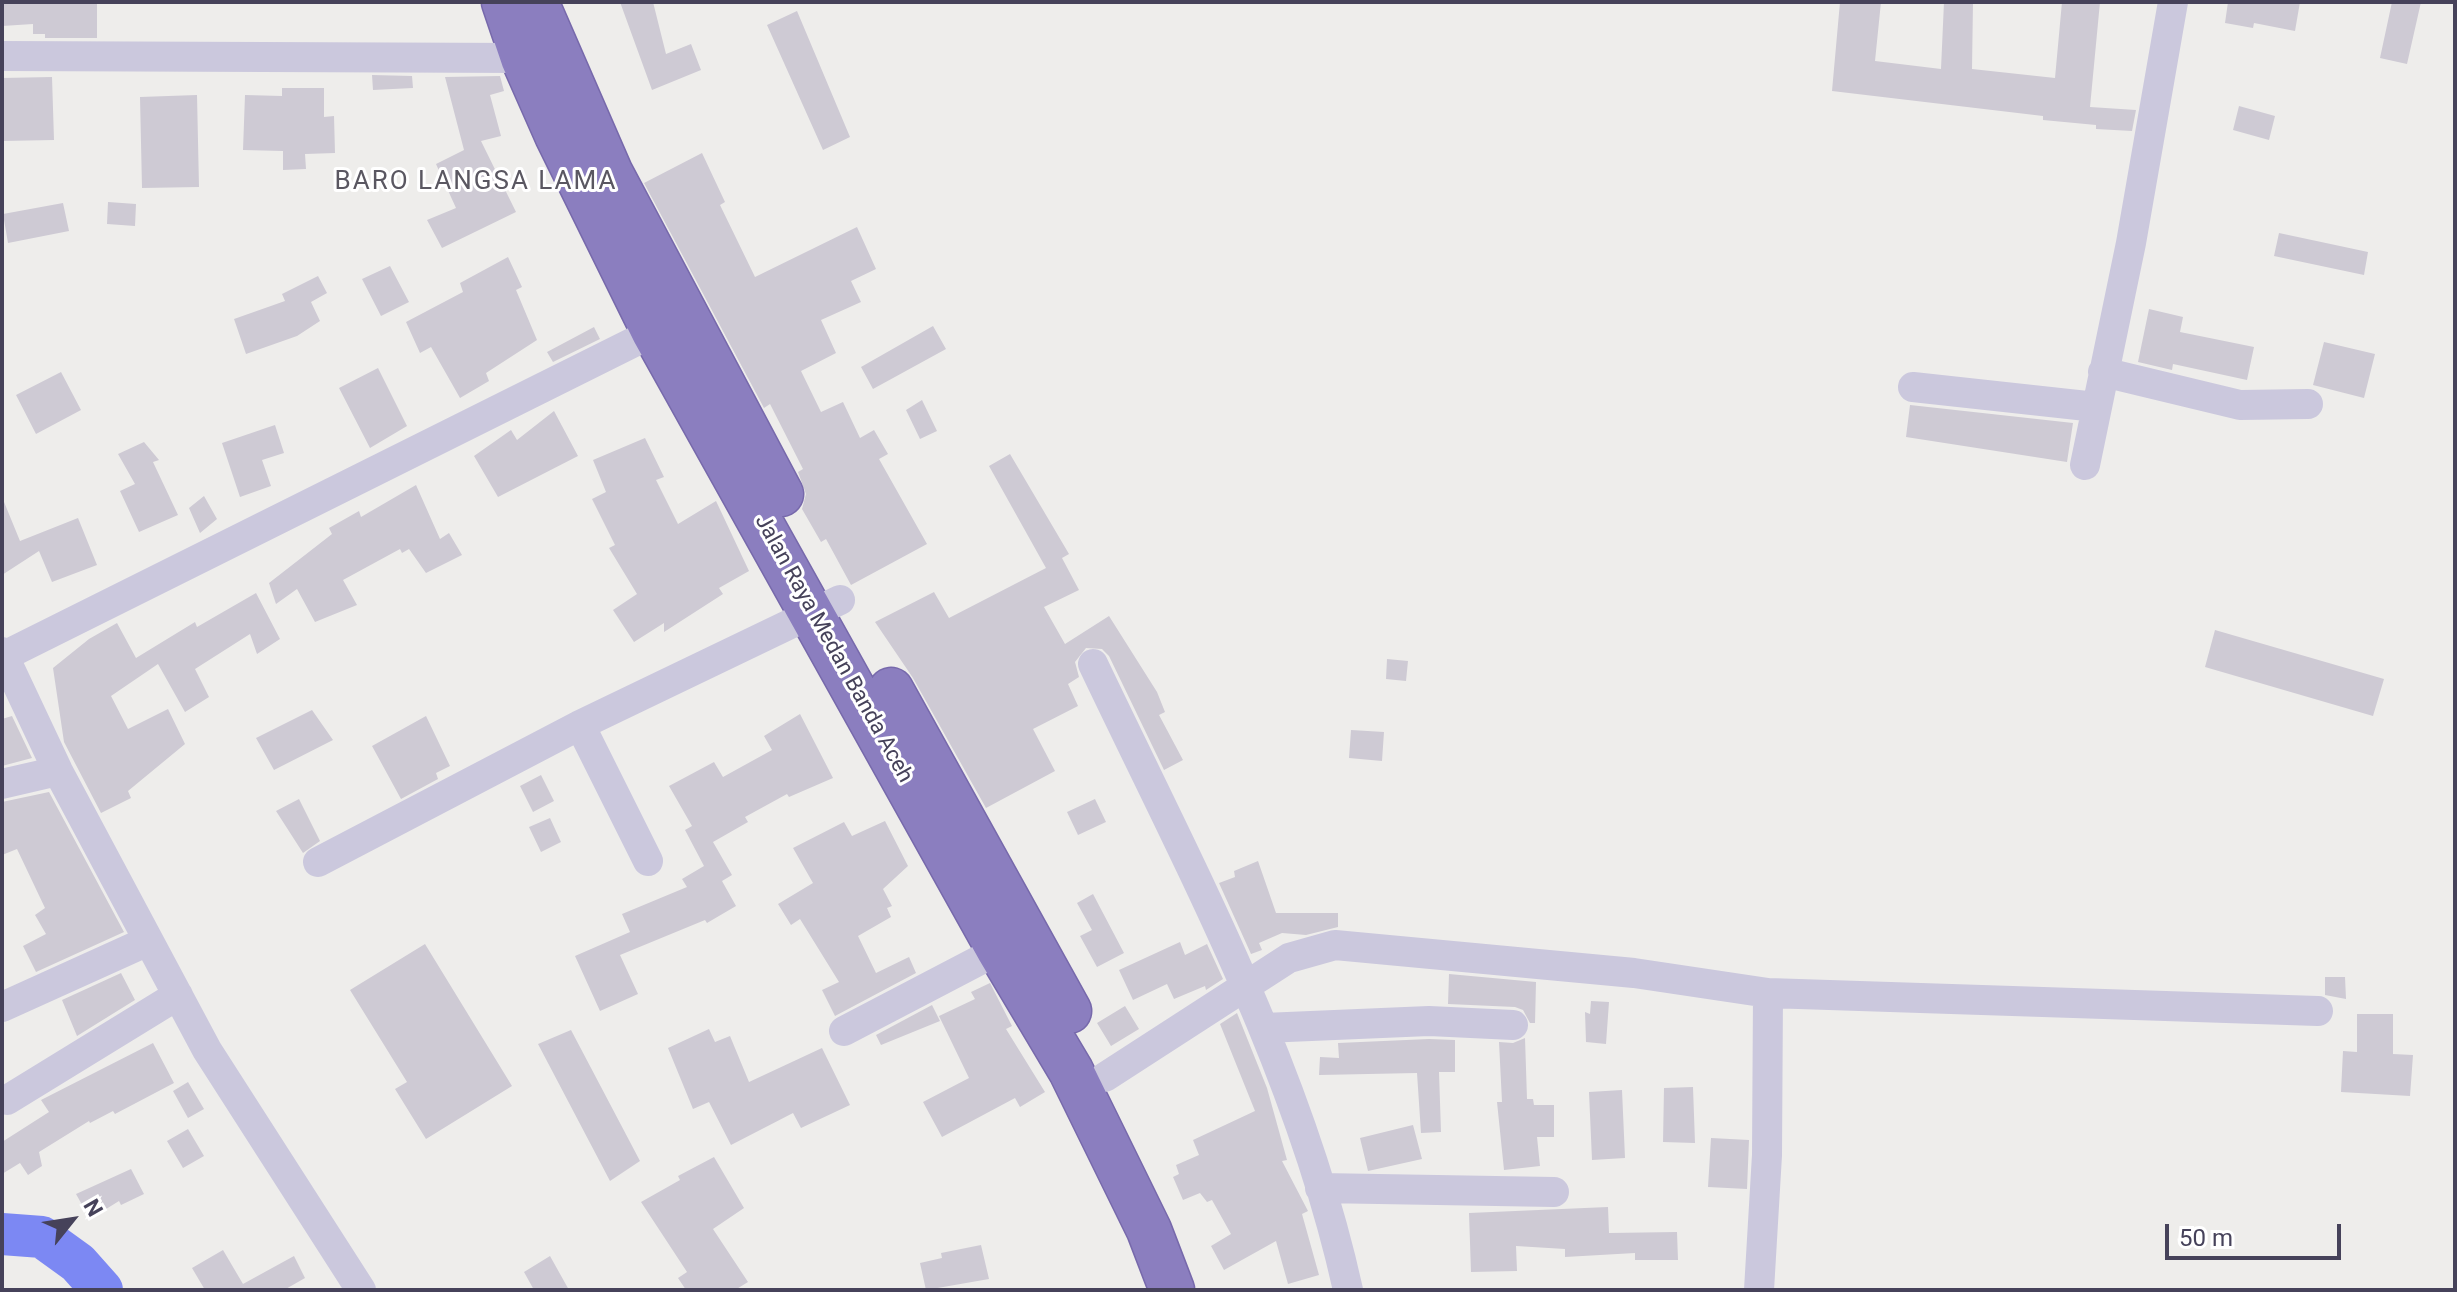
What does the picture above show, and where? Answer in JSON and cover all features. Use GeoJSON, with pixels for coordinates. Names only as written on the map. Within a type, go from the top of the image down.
{"type":"FeatureCollection","features":[{"type":"Feature","properties":{"kind":"highway","name":"Jalan Raya Medan Banda Aceh"},"geometry":{"type":"LineString","coordinates":[[504,2],[523,58],[828,608],[999,950],[1147,1198]]}},
{"type":"Feature","properties":{"kind":"highway","name":"Jalan Raya Medan Banda Aceh"},"geometry":{"type":"LineString","coordinates":[[536,2],[604,159],[636,259],[654,332],[828,608],[1105,1077],[1179,1289]]}},
{"type":"Feature","properties":{"kind":"street"},"geometry":{"type":"LineString","coordinates":[[2085,465],[2131,243],[2173,2]]}},
{"type":"Feature","properties":{"kind":"street"},"geometry":{"type":"LineString","coordinates":[[2,56],[468,61],[523,58]]}},
{"type":"Feature","properties":{"kind":"street"},"geometry":{"type":"LineString","coordinates":[[361,1290],[223,1075],[58,771],[3,654],[654,332]]}},
{"type":"Feature","properties":{"kind":"street"},"geometry":{"type":"LineString","coordinates":[[2103,372],[2240,405],[2308,404]]}},
{"type":"Feature","properties":{"kind":"street"},"geometry":{"type":"LineString","coordinates":[[1913,387],[2096,407]]}},
{"type":"Feature","properties":{"kind":"street"},"geometry":{"type":"LineString","coordinates":[[318,862],[580,725],[828,608]]}},
{"type":"Feature","properties":{"kind":"street"},"geometry":{"type":"LineString","coordinates":[[1093,664],[1264,1028],[1294,1102],[1348,1290]]}},
{"type":"Feature","properties":{"kind":"street"},"geometry":{"type":"LineString","coordinates":[[580,725],[648,861]]}},
{"type":"Feature","properties":{"kind":"street"},"geometry":{"type":"LineString","coordinates":[[2,784],[58,771]]}},
{"type":"Feature","properties":{"kind":"street"},"geometry":{"type":"LineString","coordinates":[[2,1007],[148,941]]}},
{"type":"Feature","properties":{"kind":"street"},"geometry":{"type":"LineString","coordinates":[[1105,1077],[1289,958],[1335,945],[1634,973],[1768,993],[2318,1011]]}},
{"type":"Feature","properties":{"kind":"street"},"geometry":{"type":"LineString","coordinates":[[844,1031],[999,950]]}},
{"type":"Feature","properties":{"kind":"street"},"geometry":{"type":"LineString","coordinates":[[1759,1290],[1767,1155],[1768,993]]}},
{"type":"Feature","properties":{"kind":"street"},"geometry":{"type":"LineString","coordinates":[[7,1100],[178,995]]}},
{"type":"Feature","properties":{"kind":"street"},"geometry":{"type":"LineString","coordinates":[[1264,1028],[1429,1021],[1513,1025]]}},
{"type":"Feature","properties":{"kind":"street"},"geometry":{"type":"LineString","coordinates":[[1320,1188],[1554,1192]]}},
{"type":"Feature","properties":{"kind":"building"},"geometry":{"type":"Polygon","coordinates":[[[2,2],[97,2],[97,38],[45,38],[45,34],[33,34],[33,24],[2,26],[2,2]]]}},
{"type":"Feature","properties":{"kind":"building"},"geometry":{"type":"Polygon","coordinates":[[[620,2],[653,2],[666,54],[691,44],[701,70],[652,90],[620,2]]]}},
{"type":"Feature","properties":{"kind":"building"},"geometry":{"type":"Polygon","coordinates":[[[1840,2],[1881,2],[1875,61],[1941,69],[1944,2],[1973,2],[1972,69],[2055,78],[2062,2],[2100,2],[2090,107],[2136,110],[2132,131],[2096,129],[2096,125],[2043,120],[2043,116],[1832,91],[1840,2]]]}},
{"type":"Feature","properties":{"kind":"building"},"geometry":{"type":"Polygon","coordinates":[[[2228,2],[2300,2],[2295,31],[2254,23],[2253,28],[2225,23],[2228,2]]]}},
{"type":"Feature","properties":{"kind":"building"},"geometry":{"type":"Polygon","coordinates":[[[2392,2],[2421,2],[2407,64],[2380,58],[2392,2]]]}},
{"type":"Feature","properties":{"kind":"building"},"geometry":{"type":"Polygon","coordinates":[[[797,11],[850,137],[823,150],[767,25],[797,11]]]}},
{"type":"Feature","properties":{"kind":"building"},"geometry":{"type":"Polygon","coordinates":[[[372,75],[412,76],[413,88],[373,90],[372,75]]]}},
{"type":"Feature","properties":{"kind":"building"},"geometry":{"type":"Polygon","coordinates":[[[500,76],[504,91],[490,95],[501,136],[481,141],[516,212],[442,248],[427,220],[456,208],[436,164],[464,150],[445,77],[500,76]]]}},
{"type":"Feature","properties":{"kind":"building"},"geometry":{"type":"Polygon","coordinates":[[[52,77],[54,140],[2,141],[2,78],[52,77]]]}},
{"type":"Feature","properties":{"kind":"building"},"geometry":{"type":"Polygon","coordinates":[[[282,88],[324,88],[324,117],[334,116],[335,153],[305,154],[306,169],[283,170],[283,151],[243,150],[245,95],[282,96],[282,88]]]}},
{"type":"Feature","properties":{"kind":"building"},"geometry":{"type":"Polygon","coordinates":[[[197,95],[199,187],[142,188],[140,97],[197,95]]]}},
{"type":"Feature","properties":{"kind":"building"},"geometry":{"type":"Polygon","coordinates":[[[2239,106],[2275,116],[2269,140],[2233,130],[2239,106]]]}},
{"type":"Feature","properties":{"kind":"building"},"geometry":{"type":"Polygon","coordinates":[[[702,153],[725,202],[720,205],[755,277],[857,227],[876,269],[851,281],[861,302],[821,320],[836,353],[801,371],[821,412],[843,402],[860,438],[874,430],[888,454],[879,459],[927,544],[851,585],[826,539],[821,542],[802,509],[806,494],[798,472],[803,469],[770,404],[764,408],[644,183],[702,153]]]}},
{"type":"Feature","properties":{"kind":"building"},"geometry":{"type":"Polygon","coordinates":[[[108,202],[136,204],[135,226],[107,224],[108,202]]]}},
{"type":"Feature","properties":{"kind":"building"},"geometry":{"type":"Polygon","coordinates":[[[63,203],[69,231],[8,243],[3,214],[63,203]]]}},
{"type":"Feature","properties":{"kind":"building"},"geometry":{"type":"Polygon","coordinates":[[[2279,233],[2368,252],[2364,275],[2274,256],[2279,233]]]}},
{"type":"Feature","properties":{"kind":"building"},"geometry":{"type":"Polygon","coordinates":[[[508,257],[522,287],[516,290],[537,340],[486,373],[489,381],[460,398],[431,347],[420,353],[406,322],[463,292],[460,283],[508,257]]]}},
{"type":"Feature","properties":{"kind":"building"},"geometry":{"type":"Polygon","coordinates":[[[390,266],[409,302],[381,316],[362,279],[390,266]]]}},
{"type":"Feature","properties":{"kind":"building"},"geometry":{"type":"Polygon","coordinates":[[[318,276],[327,293],[311,302],[320,321],[297,336],[246,354],[234,319],[285,301],[282,294],[318,276]]]}},
{"type":"Feature","properties":{"kind":"building"},"geometry":{"type":"Polygon","coordinates":[[[2149,309],[2183,317],[2180,332],[2254,347],[2247,380],[2173,364],[2172,370],[2138,362],[2149,309]]]}},
{"type":"Feature","properties":{"kind":"building"},"geometry":{"type":"Polygon","coordinates":[[[933,326],[946,349],[873,389],[861,367],[933,326]]]}},
{"type":"Feature","properties":{"kind":"building"},"geometry":{"type":"Polygon","coordinates":[[[594,327],[600,339],[553,362],[547,352],[594,327]]]}},
{"type":"Feature","properties":{"kind":"building"},"geometry":{"type":"Polygon","coordinates":[[[2324,342],[2375,354],[2364,398],[2313,385],[2324,342]]]}},
{"type":"Feature","properties":{"kind":"building"},"geometry":{"type":"Polygon","coordinates":[[[378,368],[407,426],[370,448],[339,388],[378,368]]]}},
{"type":"Feature","properties":{"kind":"building"},"geometry":{"type":"Polygon","coordinates":[[[61,372],[81,410],[36,434],[16,395],[61,372]]]}},
{"type":"Feature","properties":{"kind":"building"},"geometry":{"type":"Polygon","coordinates":[[[922,400],[937,431],[920,439],[906,410],[922,400]]]}},
{"type":"Feature","properties":{"kind":"building"},"geometry":{"type":"Polygon","coordinates":[[[1910,405],[2073,423],[2067,462],[1906,437],[1910,405]]]}},
{"type":"Feature","properties":{"kind":"building"},"geometry":{"type":"Polygon","coordinates":[[[554,411],[578,456],[498,497],[474,456],[511,430],[517,440],[554,411]]]}},
{"type":"Feature","properties":{"kind":"building"},"geometry":{"type":"Polygon","coordinates":[[[275,425],[284,453],[262,460],[271,486],[240,497],[222,443],[275,425]]]}},
{"type":"Feature","properties":{"kind":"building"},"geometry":{"type":"Polygon","coordinates":[[[645,438],[664,477],[656,480],[678,524],[716,501],[749,571],[719,588],[723,594],[664,632],[664,623],[634,642],[613,610],[637,594],[609,548],[615,545],[592,499],[606,492],[593,460],[645,438]]]}},
{"type":"Feature","properties":{"kind":"building"},"geometry":{"type":"Polygon","coordinates":[[[144,442],[159,460],[153,462],[178,515],[139,532],[120,491],[135,484],[118,454],[144,442]]]}},
{"type":"Feature","properties":{"kind":"building"},"geometry":{"type":"Polygon","coordinates":[[[1010,454],[1069,554],[1062,558],[1079,590],[1044,607],[1065,644],[1109,616],[1157,692],[1165,712],[1159,715],[1183,760],[1164,770],[1109,656],[1102,649],[1086,648],[1075,662],[1079,677],[1068,684],[1078,706],[1033,729],[1055,771],[986,808],[913,678],[875,622],[934,592],[949,618],[1046,568],[989,466],[1010,454]]]}},
{"type":"Feature","properties":{"kind":"building"},"geometry":{"type":"Polygon","coordinates":[[[416,485],[440,539],[449,533],[462,555],[426,573],[409,549],[402,553],[400,549],[343,580],[357,605],[315,622],[297,589],[276,604],[269,583],[332,534],[329,528],[359,511],[361,517],[416,485]]]}},
{"type":"Feature","properties":{"kind":"building"},"geometry":{"type":"Polygon","coordinates":[[[204,496],[217,519],[200,533],[189,508],[204,496]]]}},
{"type":"Feature","properties":{"kind":"building"},"geometry":{"type":"Polygon","coordinates":[[[2,497],[20,541],[78,518],[97,565],[52,582],[39,551],[2,575],[2,497]]]}},
{"type":"Feature","properties":{"kind":"building"},"geometry":{"type":"Polygon","coordinates":[[[256,593],[280,639],[257,654],[250,634],[195,669],[209,697],[185,712],[158,664],[111,696],[128,729],[168,709],[185,744],[128,791],[131,798],[101,813],[64,742],[53,668],[89,639],[117,623],[136,658],[195,622],[197,627],[256,593]]]}},
{"type":"Feature","properties":{"kind":"building"},"geometry":{"type":"Polygon","coordinates":[[[2215,630],[2384,679],[2373,716],[2205,667],[2215,630]]]}},
{"type":"Feature","properties":{"kind":"building"},"geometry":{"type":"Polygon","coordinates":[[[1387,659],[1408,661],[1406,681],[1386,679],[1387,659]]]}},
{"type":"Feature","properties":{"kind":"building"},"geometry":{"type":"Polygon","coordinates":[[[312,710],[333,740],[274,770],[256,738],[312,710]]]}},
{"type":"Feature","properties":{"kind":"building"},"geometry":{"type":"Polygon","coordinates":[[[800,714],[833,778],[789,797],[787,794],[745,817],[748,822],[713,842],[732,875],[722,881],[736,906],[707,923],[705,920],[620,955],[638,994],[600,1011],[575,956],[630,932],[622,914],[687,887],[682,879],[704,866],[685,830],[692,826],[669,786],[714,762],[723,777],[772,750],[764,736],[800,714]]]}},
{"type":"Feature","properties":{"kind":"building"},"geometry":{"type":"Polygon","coordinates":[[[12,716],[32,758],[2,766],[2,719],[12,716]]]}},
{"type":"Feature","properties":{"kind":"building"},"geometry":{"type":"Polygon","coordinates":[[[426,716],[450,766],[436,773],[438,779],[401,799],[372,746],[426,716]]]}},
{"type":"Feature","properties":{"kind":"building"},"geometry":{"type":"Polygon","coordinates":[[[1351,730],[1384,732],[1382,761],[1349,758],[1351,730]]]}},
{"type":"Feature","properties":{"kind":"building"},"geometry":{"type":"Polygon","coordinates":[[[541,775],[554,801],[533,812],[520,786],[541,775]]]}},
{"type":"Feature","properties":{"kind":"building"},"geometry":{"type":"Polygon","coordinates":[[[49,792],[124,932],[36,972],[23,946],[46,934],[35,915],[45,908],[17,849],[2,855],[2,802],[49,792]]]}},
{"type":"Feature","properties":{"kind":"building"},"geometry":{"type":"Polygon","coordinates":[[[299,799],[320,841],[303,853],[276,811],[299,799]]]}},
{"type":"Feature","properties":{"kind":"building"},"geometry":{"type":"Polygon","coordinates":[[[1095,799],[1106,822],[1078,835],[1067,812],[1095,799]]]}},
{"type":"Feature","properties":{"kind":"building"},"geometry":{"type":"Polygon","coordinates":[[[550,818],[561,842],[541,852],[529,827],[550,818]]]}},
{"type":"Feature","properties":{"kind":"building"},"geometry":{"type":"Polygon","coordinates":[[[885,821],[908,866],[883,889],[892,906],[887,908],[891,917],[858,936],[876,973],[909,957],[916,973],[835,1016],[822,990],[839,982],[800,919],[791,925],[778,904],[813,883],[793,848],[844,822],[852,836],[885,821]]]}},
{"type":"Feature","properties":{"kind":"building"},"geometry":{"type":"Polygon","coordinates":[[[1258,861],[1276,913],[1338,913],[1338,927],[1306,935],[1282,933],[1259,943],[1262,950],[1251,954],[1219,883],[1235,877],[1234,871],[1258,861]]]}},
{"type":"Feature","properties":{"kind":"building"},"geometry":{"type":"Polygon","coordinates":[[[1093,894],[1124,953],[1097,967],[1080,936],[1092,930],[1077,903],[1093,894]]]}},
{"type":"Feature","properties":{"kind":"building"},"geometry":{"type":"Polygon","coordinates":[[[1180,942],[1185,955],[1207,944],[1223,979],[1206,990],[1205,986],[1174,999],[1167,984],[1133,1000],[1119,970],[1180,942]]]}},
{"type":"Feature","properties":{"kind":"building"},"geometry":{"type":"Polygon","coordinates":[[[425,944],[512,1086],[426,1139],[395,1089],[407,1082],[350,990],[425,944]]]}},
{"type":"Feature","properties":{"kind":"building"},"geometry":{"type":"Polygon","coordinates":[[[121,973],[135,1000],[77,1036],[62,1000],[121,973]]]}},
{"type":"Feature","properties":{"kind":"building"},"geometry":{"type":"Polygon","coordinates":[[[1449,974],[1536,982],[1535,1023],[1530,1023],[1523,1010],[1515,1007],[1448,1004],[1449,974]]]}},
{"type":"Feature","properties":{"kind":"building"},"geometry":{"type":"Polygon","coordinates":[[[2325,977],[2345,977],[2346,999],[2325,995],[2325,977]]]}},
{"type":"Feature","properties":{"kind":"building"},"geometry":{"type":"Polygon","coordinates":[[[990,983],[1012,1026],[1006,1029],[1045,1092],[1020,1107],[1015,1098],[942,1137],[923,1102],[969,1078],[939,1016],[975,999],[971,992],[990,983]]]}},
{"type":"Feature","properties":{"kind":"building"},"geometry":{"type":"Polygon","coordinates":[[[1591,1001],[1609,1002],[1606,1044],[1586,1042],[1585,1012],[1590,1014],[1591,1001]]]}},
{"type":"Feature","properties":{"kind":"building"},"geometry":{"type":"Polygon","coordinates":[[[932,1005],[940,1021],[881,1045],[876,1035],[932,1005]]]}},
{"type":"Feature","properties":{"kind":"building"},"geometry":{"type":"Polygon","coordinates":[[[1125,1006],[1139,1029],[1111,1046],[1097,1023],[1125,1006]]]}},
{"type":"Feature","properties":{"kind":"building"},"geometry":{"type":"Polygon","coordinates":[[[1237,1013],[1267,1088],[1287,1160],[1282,1161],[1308,1211],[1302,1214],[1319,1275],[1288,1284],[1276,1241],[1224,1270],[1211,1246],[1231,1234],[1212,1200],[1207,1202],[1200,1193],[1183,1200],[1173,1177],[1179,1174],[1176,1165],[1199,1155],[1193,1140],[1255,1111],[1220,1024],[1237,1013]]]}},
{"type":"Feature","properties":{"kind":"building"},"geometry":{"type":"Polygon","coordinates":[[[2357,1014],[2393,1014],[2393,1054],[2413,1055],[2410,1096],[2341,1092],[2343,1051],[2357,1052],[2357,1014]]]}},
{"type":"Feature","properties":{"kind":"building"},"geometry":{"type":"Polygon","coordinates":[[[709,1029],[715,1042],[730,1036],[749,1082],[822,1048],[850,1105],[801,1128],[793,1113],[731,1145],[709,1102],[693,1109],[668,1048],[709,1029]]]}},
{"type":"Feature","properties":{"kind":"building"},"geometry":{"type":"Polygon","coordinates":[[[571,1030],[640,1161],[610,1181],[538,1044],[571,1030]]]}},
{"type":"Feature","properties":{"kind":"building"},"geometry":{"type":"Polygon","coordinates":[[[1525,1038],[1527,1099],[1533,1099],[1534,1105],[1554,1105],[1554,1137],[1537,1137],[1540,1166],[1504,1170],[1497,1102],[1502,1102],[1499,1042],[1513,1043],[1525,1038]]]}},
{"type":"Feature","properties":{"kind":"building"},"geometry":{"type":"Polygon","coordinates":[[[1455,1040],[1455,1072],[1439,1072],[1441,1132],[1421,1133],[1417,1073],[1319,1075],[1320,1057],[1339,1058],[1338,1043],[1455,1040]]]}},
{"type":"Feature","properties":{"kind":"building"},"geometry":{"type":"Polygon","coordinates":[[[153,1043],[174,1083],[115,1114],[113,1111],[89,1121],[39,1152],[42,1166],[28,1175],[20,1163],[2,1174],[2,1142],[49,1112],[41,1100],[153,1043]]]}},
{"type":"Feature","properties":{"kind":"building"},"geometry":{"type":"Polygon","coordinates":[[[188,1082],[204,1109],[188,1118],[173,1091],[188,1082]]]}},
{"type":"Feature","properties":{"kind":"building"},"geometry":{"type":"Polygon","coordinates":[[[1693,1087],[1695,1143],[1663,1142],[1664,1088],[1693,1087]]]}},
{"type":"Feature","properties":{"kind":"building"},"geometry":{"type":"Polygon","coordinates":[[[1622,1090],[1625,1158],[1592,1160],[1589,1092],[1622,1090]]]}},
{"type":"Feature","properties":{"kind":"building"},"geometry":{"type":"Polygon","coordinates":[[[1413,1125],[1422,1159],[1368,1171],[1360,1138],[1413,1125]]]}},
{"type":"Feature","properties":{"kind":"building"},"geometry":{"type":"Polygon","coordinates":[[[188,1129],[204,1156],[183,1168],[167,1141],[188,1129]]]}},
{"type":"Feature","properties":{"kind":"building"},"geometry":{"type":"Polygon","coordinates":[[[1711,1138],[1749,1140],[1747,1189],[1708,1187],[1711,1138]]]}},
{"type":"Feature","properties":{"kind":"building"},"geometry":{"type":"Polygon","coordinates":[[[714,1157],[744,1208],[713,1229],[748,1282],[735,1290],[686,1290],[678,1278],[687,1272],[641,1202],[680,1180],[678,1176],[714,1157]]]}},
{"type":"Feature","properties":{"kind":"building"},"geometry":{"type":"Polygon","coordinates":[[[131,1169],[144,1194],[121,1205],[119,1201],[90,1219],[76,1194],[131,1169]]]}},
{"type":"Feature","properties":{"kind":"building"},"geometry":{"type":"Polygon","coordinates":[[[1608,1207],[1609,1233],[1677,1232],[1678,1260],[1635,1260],[1635,1253],[1565,1257],[1565,1249],[1516,1246],[1517,1271],[1471,1272],[1469,1213],[1608,1207]]]}},
{"type":"Feature","properties":{"kind":"building"},"geometry":{"type":"Polygon","coordinates":[[[981,1245],[989,1279],[926,1290],[920,1263],[942,1258],[941,1253],[981,1245]]]}},
{"type":"Feature","properties":{"kind":"building"},"geometry":{"type":"Polygon","coordinates":[[[223,1250],[243,1284],[232,1290],[205,1290],[192,1268],[223,1250]]]}},
{"type":"Feature","properties":{"kind":"building"},"geometry":{"type":"Polygon","coordinates":[[[294,1256],[305,1278],[284,1290],[232,1290],[294,1256]]]}},
{"type":"Feature","properties":{"kind":"building"},"geometry":{"type":"Polygon","coordinates":[[[550,1256],[569,1290],[534,1290],[524,1272],[550,1256]]]}},
{"type":"Feature","properties":{"kind":"waterway"},"geometry":{"type":"LineString","coordinates":[[2,1234],[42,1237],[78,1263],[102,1290]]}},
{"type":"Feature","properties":{"kind":"district","name":"BARO LANGSA LAMA"},"geometry":{"type":"Point","coordinates":[476,182]}}]}
